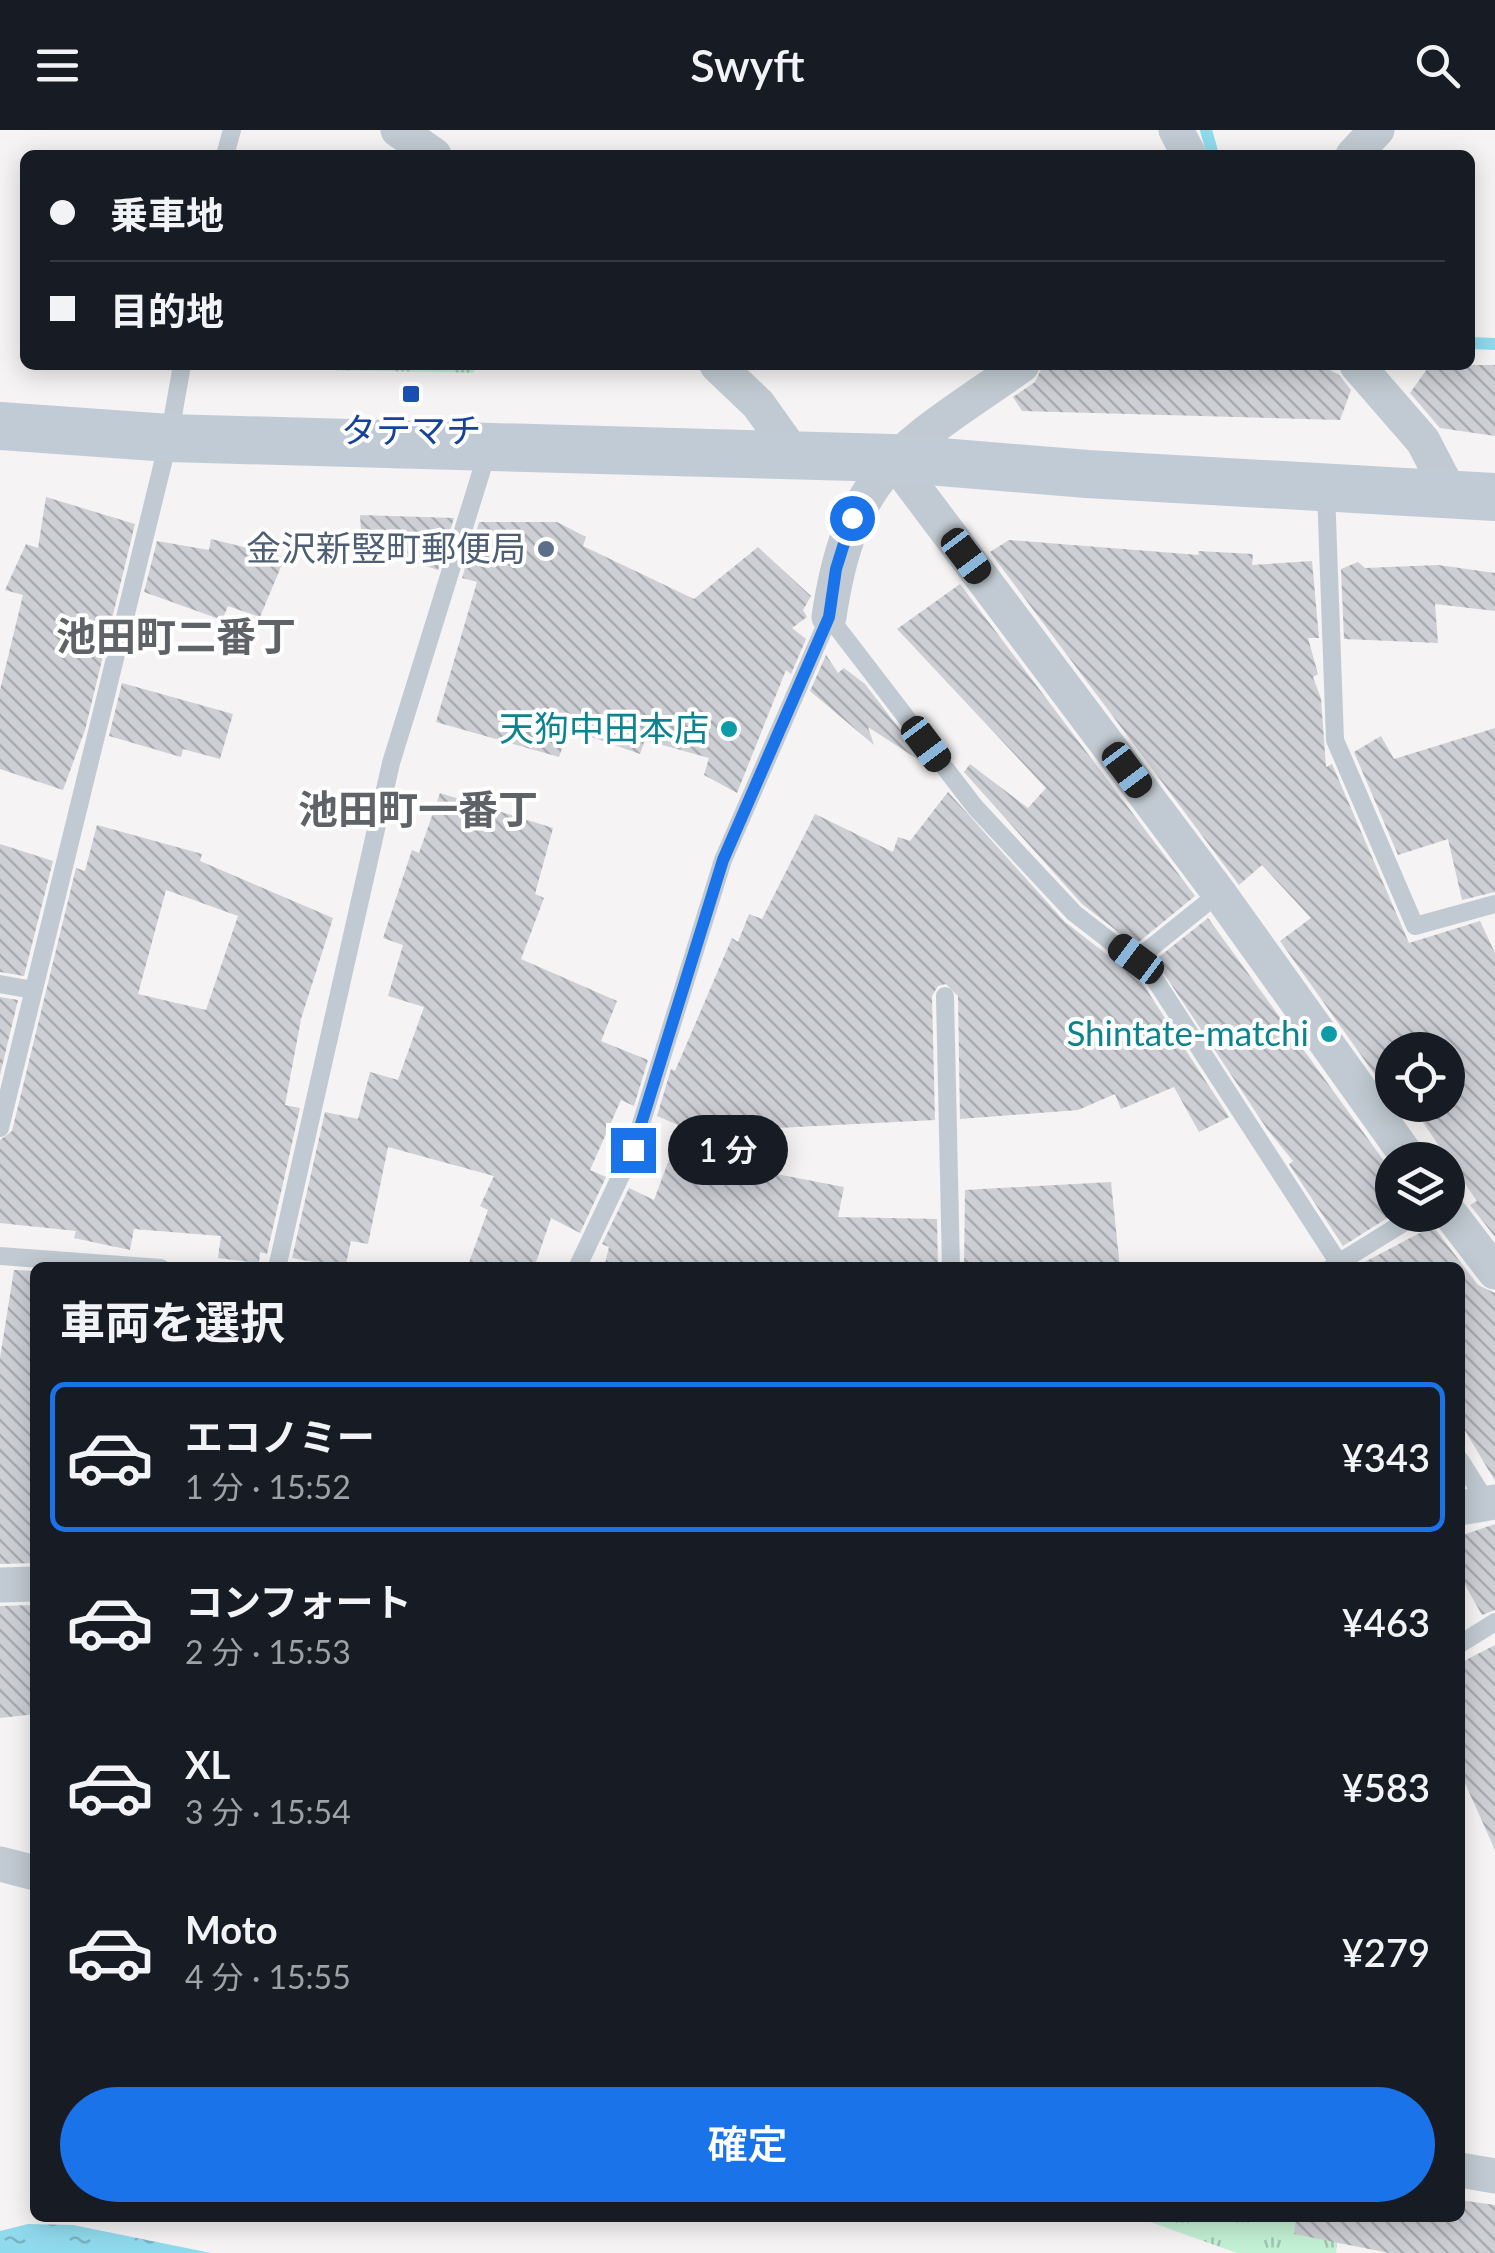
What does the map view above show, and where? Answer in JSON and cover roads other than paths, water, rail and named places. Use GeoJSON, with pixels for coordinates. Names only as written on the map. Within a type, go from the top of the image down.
{"type":"FeatureCollection","features":[{"type":"Feature","properties":{"kind":"street"},"geometry":{"type":"LineString","coordinates":[[398,130],[427,150]]}},
{"type":"Feature","properties":{"kind":"street"},"geometry":{"type":"LineString","coordinates":[[1358,150],[1377,130]]}},
{"type":"Feature","properties":{"kind":"street"},"geometry":{"type":"LineString","coordinates":[[722,370],[758,404],[795,456]]}},
{"type":"Feature","properties":{"kind":"street"},"geometry":{"type":"LineString","coordinates":[[829,617],[836,569],[852,518],[892,458],[1015,370]]}},
{"type":"Feature","properties":{"kind":"street"},"geometry":{"type":"LineString","coordinates":[[1361,370],[1423,441],[1449,491]]}},
{"type":"Feature","properties":{"kind":"street"},"geometry":{"type":"LineString","coordinates":[[0,426],[168,438],[892,458],[1087,474],[1449,491],[1495,497]]}},
{"type":"Feature","properties":{"kind":"street"},"geometry":{"type":"LineString","coordinates":[[892,458],[1219,892],[1397,1142]]}},
{"type":"Feature","properties":{"kind":"street"},"geometry":{"type":"LineString","coordinates":[[1464,1232],[1495,1272]]}},
{"type":"Feature","properties":{"kind":"street"},"geometry":{"type":"LineString","coordinates":[[0,1585],[30,1584]]}},
{"type":"Feature","properties":{"kind":"street"},"geometry":{"type":"LineString","coordinates":[[0,1864],[30,1872]]}},
{"type":"Feature","properties":{"kind":"street"},"geometry":{"type":"LineString","coordinates":[[1465,2171],[1495,2176]]}},
{"type":"Feature","properties":{"kind":"lane"},"geometry":{"type":"LineString","coordinates":[[0,1128],[9,1050],[33,990],[168,438],[181,370]]}},
{"type":"Feature","properties":{"kind":"lane"},"geometry":{"type":"LineString","coordinates":[[279,1262],[391,764],[489,449]]}},
{"type":"Feature","properties":{"kind":"lane"},"geometry":{"type":"LineString","coordinates":[[1326,485],[1335,740],[1415,926],[1495,904]]}},
{"type":"Feature","properties":{"kind":"lane"},"geometry":{"type":"LineString","coordinates":[[580,1262],[633,1150],[723,860],[829,617],[974,807],[1074,913],[1150,972],[1335,1262]]}},
{"type":"Feature","properties":{"kind":"lane"},"geometry":{"type":"LineString","coordinates":[[1136,959],[1219,892]]}},
{"type":"Feature","properties":{"kind":"lane"},"geometry":{"type":"LineString","coordinates":[[0,984],[33,990]]}},
{"type":"Feature","properties":{"kind":"lane"},"geometry":{"type":"LineString","coordinates":[[946,996],[951,1262]]}},
{"type":"Feature","properties":{"kind":"lane"},"geometry":{"type":"LineString","coordinates":[[1344,1262],[1390,1232]]}},
{"type":"Feature","properties":{"kind":"lane"},"geometry":{"type":"LineString","coordinates":[[0,1256],[80,1262]]}},
{"type":"Feature","properties":{"kind":"lane"},"geometry":{"type":"LineString","coordinates":[[1465,1470],[1485,1508]]}},
{"type":"Feature","properties":{"kind":"lane"},"geometry":{"type":"LineString","coordinates":[[1465,1641],[1495,1622]]}},
{"type":"Feature","properties":{"kind":"water"},"geometry":{"type":"Polygon","coordinates":[[[28,2224],[73,2225],[211,2253],[0,2253],[0,2231],[28,2224]]]}},
{"type":"Feature","properties":{"kind":"waterway"},"geometry":{"type":"LineString","coordinates":[[1206,130],[1212,150]]}},
{"type":"Feature","properties":{"kind":"waterway"},"geometry":{"type":"LineString","coordinates":[[1475,343],[1495,344]]}},
{"type":"Feature","properties":{"kind":"place","name":"タテマチ"},"geometry":{"type":"Point","coordinates":[411,394]}},
{"type":"Feature","properties":{"kind":"place","name":"金沢新竪町郵便局"},"geometry":{"type":"Point","coordinates":[546,549]}},
{"type":"Feature","properties":{"kind":"place","name":"天狗中田本店"},"geometry":{"type":"Point","coordinates":[729,729]}},
{"type":"Feature","properties":{"kind":"place","name":"Shintate-matchi"},"geometry":{"type":"Point","coordinates":[1329,1034]}},
{"type":"Feature","properties":{"kind":"district","name":"池田町二番丁"},"geometry":{"type":"Point","coordinates":[176,637]}},
{"type":"Feature","properties":{"kind":"district","name":"池田町一番丁"},"geometry":{"type":"Point","coordinates":[418,810]}}]}
